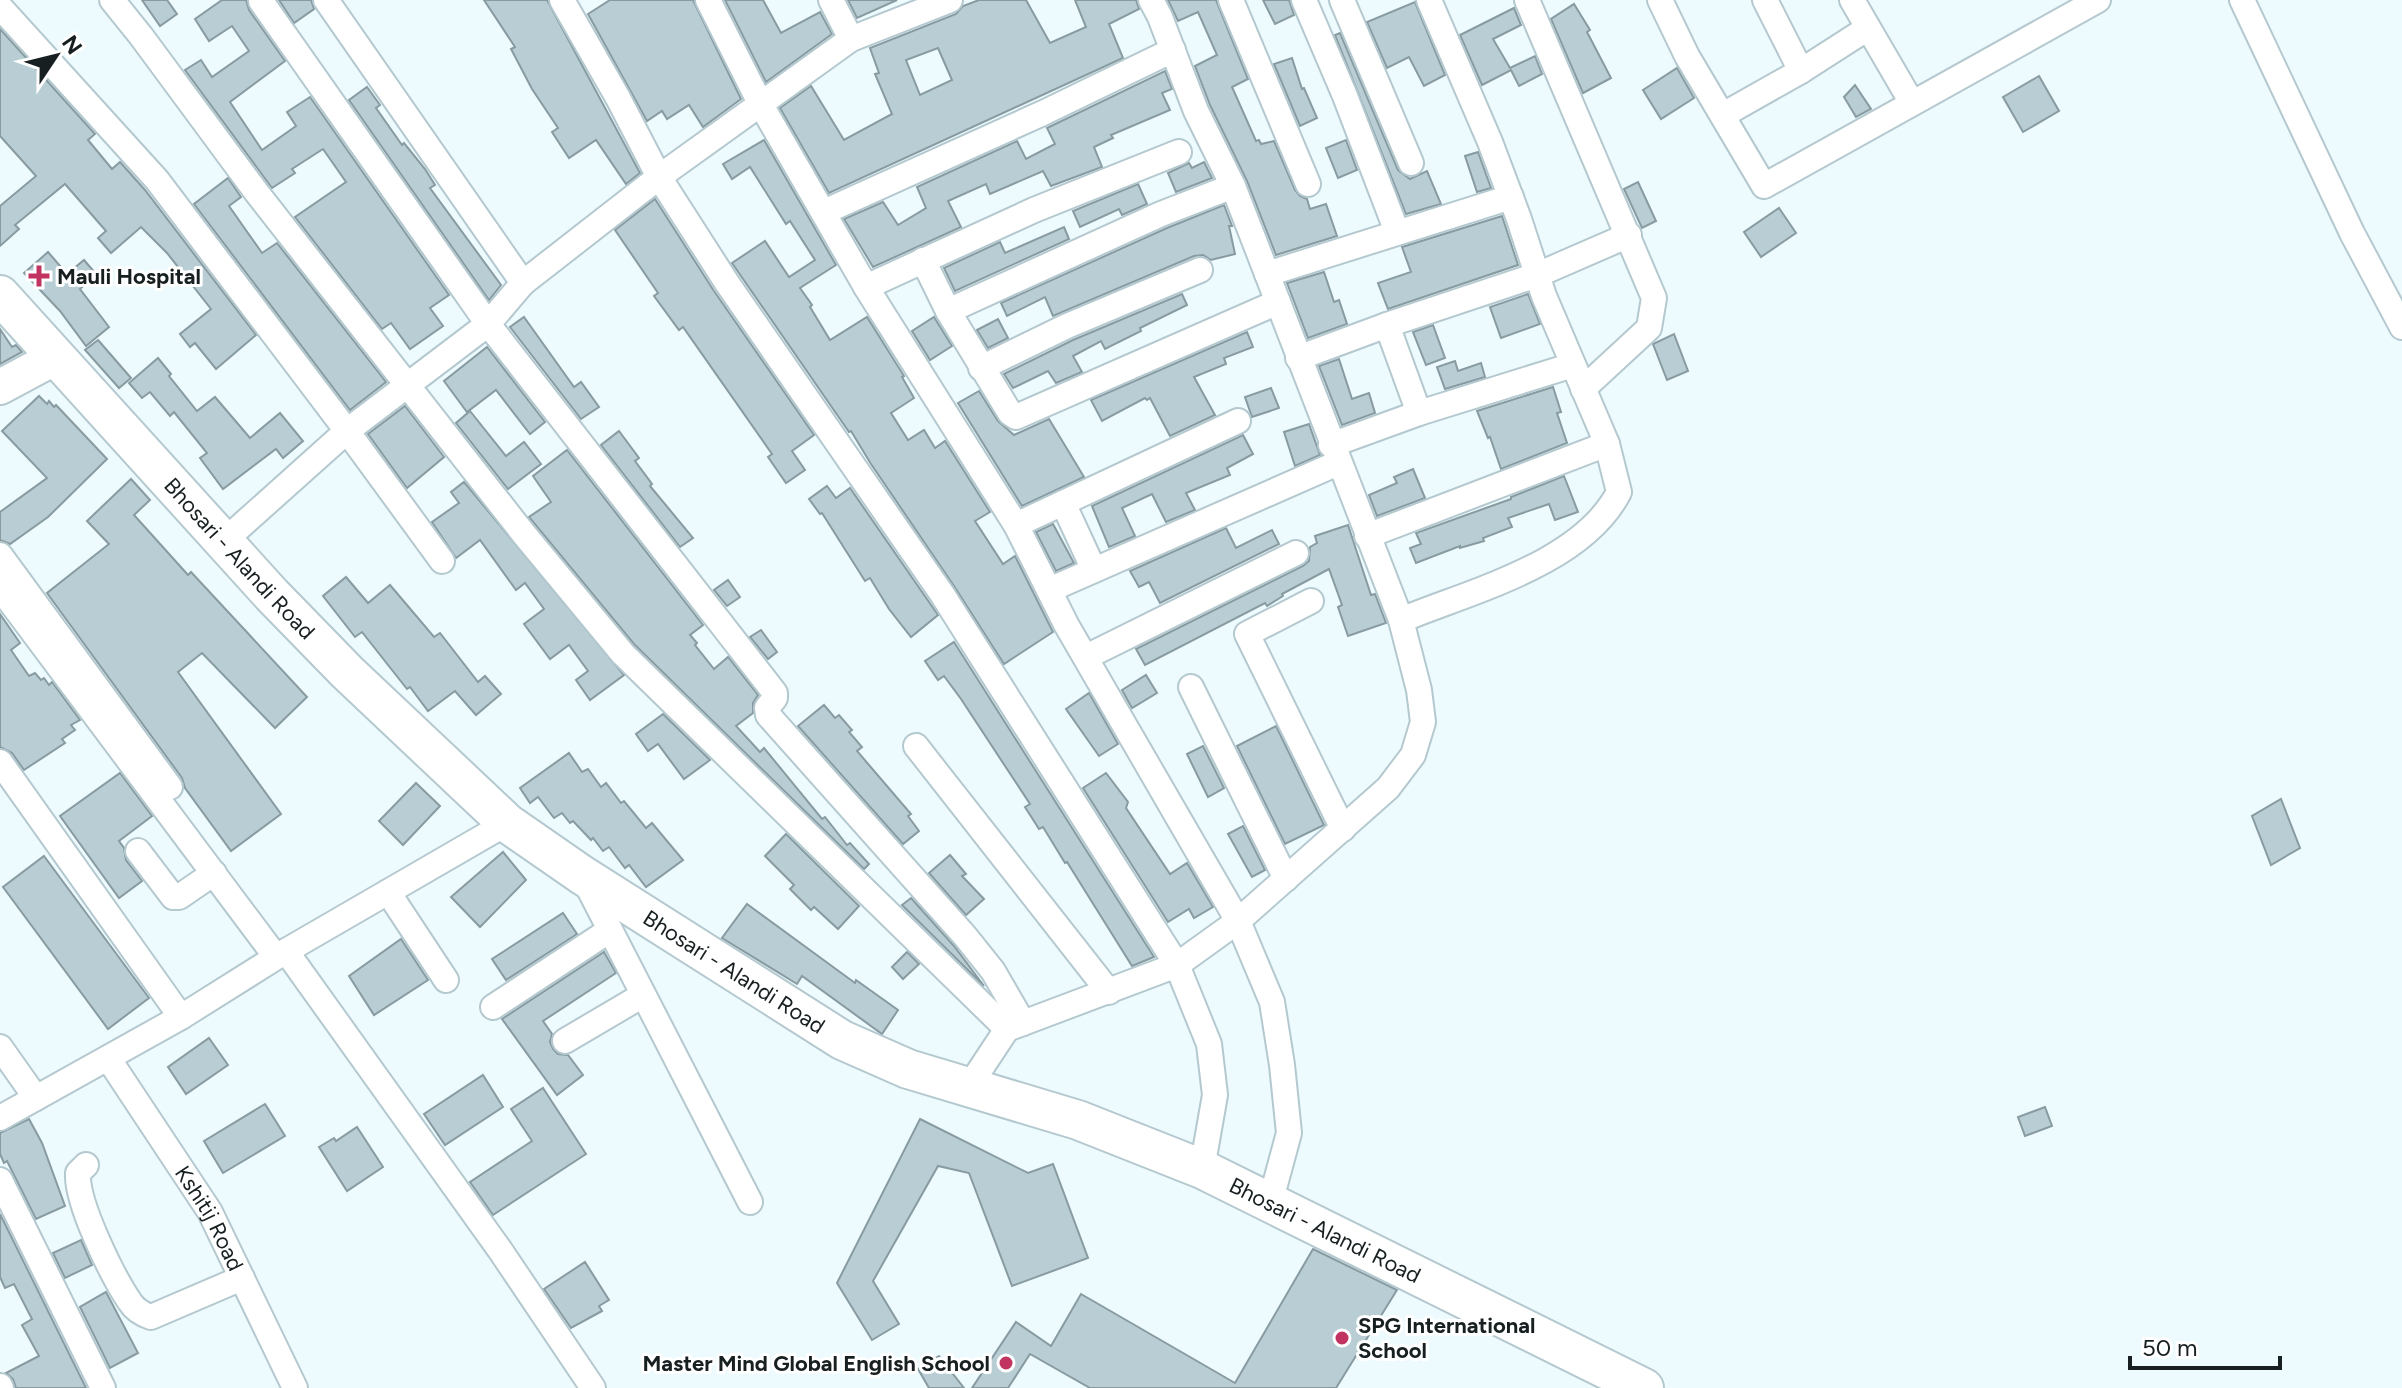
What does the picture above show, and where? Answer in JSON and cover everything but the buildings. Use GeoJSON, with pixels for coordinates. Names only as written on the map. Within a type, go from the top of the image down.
{"type":"FeatureCollection","features":[{"type":"Feature","properties":{"kind":"main road","name":"Bhosari - Alandi Road"},"geometry":{"type":"LineString","coordinates":[[0,295],[223,542],[347,672],[507,823],[582,875],[842,1040],[908,1069],[1078,1120],[1202,1169],[1644,1388]]}},
{"type":"Feature","properties":{"kind":"street"},"geometry":{"type":"LineString","coordinates":[[112,0],[406,384],[623,654],[1015,1026]]}},
{"type":"Feature","properties":{"kind":"street"},"geometry":{"type":"LineString","coordinates":[[326,0],[523,283]]}},
{"type":"Feature","properties":{"kind":"street"},"geometry":{"type":"LineString","coordinates":[[562,0],[659,177],[727,283],[942,594],[1177,965],[1209,1044],[1215,1095],[1202,1169]]}},
{"type":"Feature","properties":{"kind":"street"},"geometry":{"type":"LineString","coordinates":[[708,0],[760,103],[866,287],[1016,525],[1086,657],[1238,921],[1272,1002],[1282,1065],[1289,1133],[1270,1203]]}},
{"type":"Feature","properties":{"kind":"street"},"geometry":{"type":"LineString","coordinates":[[831,0],[851,39]]}},
{"type":"Feature","properties":{"kind":"street"},"geometry":{"type":"LineString","coordinates":[[968,1088],[1015,1026],[1177,965],[1238,921],[1388,788],[1413,755],[1423,722],[1419,690],[1401,620],[1233,186],[1196,111],[1151,0]]}},
{"type":"Feature","properties":{"kind":"street"},"geometry":{"type":"LineString","coordinates":[[1231,0],[1308,184]]}},
{"type":"Feature","properties":{"kind":"street"},"geometry":{"type":"LineString","coordinates":[[1304,0],[1397,232]]}},
{"type":"Feature","properties":{"kind":"street"},"geometry":{"type":"LineString","coordinates":[[1342,0],[1411,163]]}},
{"type":"Feature","properties":{"kind":"street"},"geometry":{"type":"LineString","coordinates":[[1401,620],[1539,566],[1604,516],[1619,492],[1607,444],[1537,275],[1511,197],[1429,0]]}},
{"type":"Feature","properties":{"kind":"street"},"geometry":{"type":"LineString","coordinates":[[1527,0],[1654,298],[1649,328],[1583,389]]}},
{"type":"Feature","properties":{"kind":"street"},"geometry":{"type":"LineString","coordinates":[[1660,0],[1687,56],[1764,186],[2098,0]]}},
{"type":"Feature","properties":{"kind":"street"},"geometry":{"type":"LineString","coordinates":[[1765,0],[1801,71]]}},
{"type":"Feature","properties":{"kind":"street"},"geometry":{"type":"LineString","coordinates":[[1852,0],[1912,103]]}},
{"type":"Feature","properties":{"kind":"street"},"geometry":{"type":"LineString","coordinates":[[2242,0],[2352,233],[2402,327]]}},
{"type":"Feature","properties":{"kind":"street"},"geometry":{"type":"LineString","coordinates":[[261,1],[488,324],[775,693],[767,708],[768,715],[993,971],[1015,1026]]}},
{"type":"Feature","properties":{"kind":"street"},"geometry":{"type":"LineString","coordinates":[[223,542],[347,431],[488,324],[523,283],[659,177],[851,39],[937,2]]}},
{"type":"Feature","properties":{"kind":"street"},"geometry":{"type":"LineString","coordinates":[[0,7],[157,180],[442,561]]}},
{"type":"Feature","properties":{"kind":"street"},"geometry":{"type":"LineString","coordinates":[[1723,115],[1801,71],[1868,28]]}},
{"type":"Feature","properties":{"kind":"street"},"geometry":{"type":"LineString","coordinates":[[824,212],[1043,113],[1173,50]]}},
{"type":"Feature","properties":{"kind":"street"},"geometry":{"type":"LineString","coordinates":[[866,287],[1034,210],[1179,152]]}},
{"type":"Feature","properties":{"kind":"street"},"geometry":{"type":"LineString","coordinates":[[948,311],[1161,214],[1233,186]]}},
{"type":"Feature","properties":{"kind":"street"},"geometry":{"type":"LineString","coordinates":[[1267,274],[1511,197]]}},
{"type":"Feature","properties":{"kind":"street"},"geometry":{"type":"LineString","coordinates":[[1298,358],[1537,275],[1629,235]]}},
{"type":"Feature","properties":{"kind":"street"},"geometry":{"type":"LineString","coordinates":[[923,260],[981,368],[1010,413],[1019,417],[1278,302]]}},
{"type":"Feature","properties":{"kind":"street"},"geometry":{"type":"LineString","coordinates":[[981,368],[1067,326],[1200,270]]}},
{"type":"Feature","properties":{"kind":"street"},"geometry":{"type":"LineString","coordinates":[[1387,325],[1419,413]]}},
{"type":"Feature","properties":{"kind":"street"},"geometry":{"type":"LineString","coordinates":[[0,387],[56,357]]}},
{"type":"Feature","properties":{"kind":"street"},"geometry":{"type":"LineString","coordinates":[[1049,590],[1419,413],[1573,365]]}},
{"type":"Feature","properties":{"kind":"street"},"geometry":{"type":"LineString","coordinates":[[1016,525],[1238,421]]}},
{"type":"Feature","properties":{"kind":"street"},"geometry":{"type":"LineString","coordinates":[[1367,536],[1607,444]]}},
{"type":"Feature","properties":{"kind":"street"},"geometry":{"type":"LineString","coordinates":[[1063,503],[1094,570]]}},
{"type":"Feature","properties":{"kind":"street"},"geometry":{"type":"LineString","coordinates":[[1086,657],[1296,553]]}},
{"type":"Feature","properties":{"kind":"street"},"geometry":{"type":"LineString","coordinates":[[0,555],[249,896]]}},
{"type":"Feature","properties":{"kind":"street"},"geometry":{"type":"LineString","coordinates":[[0,588],[214,873],[281,954],[500,1250],[593,1388]]}},
{"type":"Feature","properties":{"kind":"street"},"geometry":{"type":"LineString","coordinates":[[1311,601],[1247,634],[1343,829]]}},
{"type":"Feature","properties":{"kind":"street"},"geometry":{"type":"LineString","coordinates":[[1191,687],[1286,879]]}},
{"type":"Feature","properties":{"kind":"street"},"geometry":{"type":"LineString","coordinates":[[916,746],[1109,992]]}},
{"type":"Feature","properties":{"kind":"street"},"geometry":{"type":"LineString","coordinates":[[0,762],[181,1017]]}},
{"type":"Feature","properties":{"kind":"street"},"geometry":{"type":"LineString","coordinates":[[0,1118],[181,1017],[281,954],[507,823]]}},
{"type":"Feature","properties":{"kind":"street"},"geometry":{"type":"LineString","coordinates":[[138,851],[173,897],[186,894],[214,873]]}},
{"type":"Feature","properties":{"kind":"street"},"geometry":{"type":"LineString","coordinates":[[582,875],[750,1202]]}},
{"type":"Feature","properties":{"kind":"street"},"geometry":{"type":"LineString","coordinates":[[388,892],[446,980]]}},
{"type":"Feature","properties":{"kind":"street"},"geometry":{"type":"LineString","coordinates":[[493,1007],[610,930]]}},
{"type":"Feature","properties":{"kind":"street"},"geometry":{"type":"LineString","coordinates":[[565,1041],[643,995]]}},
{"type":"Feature","properties":{"kind":"street"},"geometry":{"type":"LineString","coordinates":[[0,1047],[36,1098]]}},
{"type":"Feature","properties":{"kind":"street","name":"Kshitij Road"},"geometry":{"type":"LineString","coordinates":[[108,1058],[210,1212],[295,1388]]}},
{"type":"Feature","properties":{"kind":"street"},"geometry":{"type":"LineString","coordinates":[[86,1165],[78,1173],[77,1186],[82,1200],[98,1241],[131,1304],[143,1314],[151,1317],[242,1278]]}},
{"type":"Feature","properties":{"kind":"street"},"geometry":{"type":"LineString","coordinates":[[0,1180],[103,1388]]}},
{"type":"Feature","properties":{"kind":"place","name":"Mauli Hospital"},"geometry":{"type":"Point","coordinates":[39,276]}},
{"type":"Feature","properties":{"kind":"place","name":"SPG International School"},"geometry":{"type":"Point","coordinates":[1342,1338]}},
{"type":"Feature","properties":{"kind":"place","name":"Master Mind Global English School"},"geometry":{"type":"Point","coordinates":[1006,1363]}}]}
